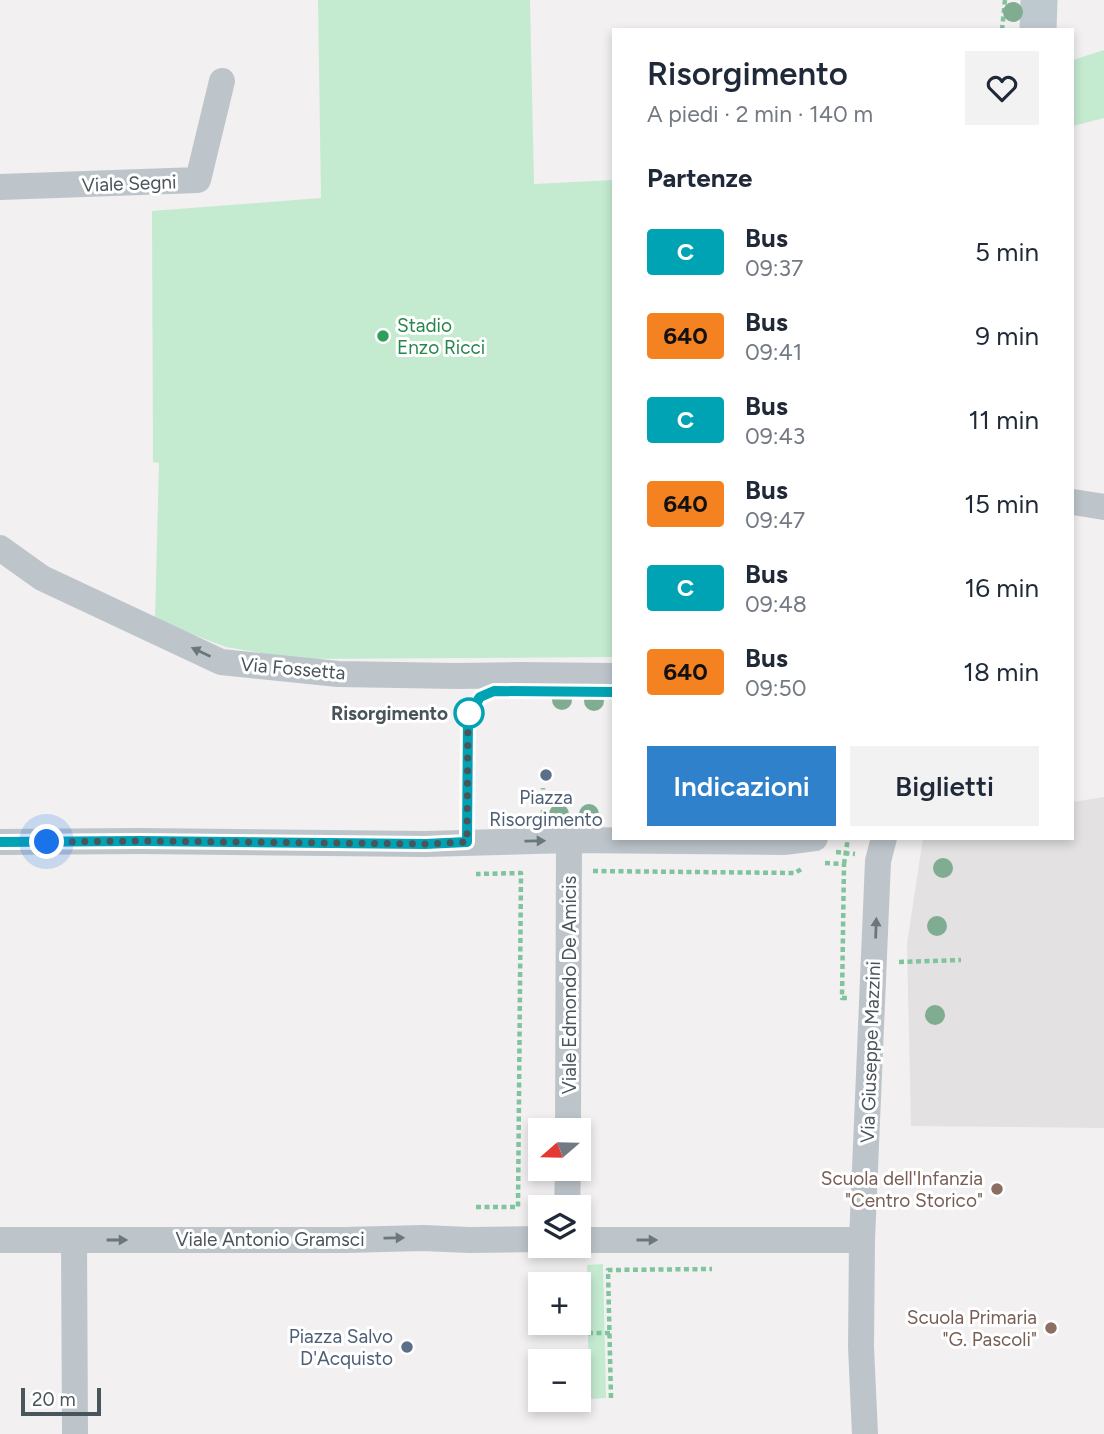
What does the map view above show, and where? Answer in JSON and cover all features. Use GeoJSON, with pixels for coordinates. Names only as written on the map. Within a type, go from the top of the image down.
{"type":"FeatureCollection","features":[{"type":"Feature","properties":{"kind":"street"},"geometry":{"type":"LineString","coordinates":[[1038,28],[1039,0]]}},
{"type":"Feature","properties":{"kind":"street","name":"Viale Segni"},"geometry":{"type":"LineString","coordinates":[[0,187],[198,180],[222,81]]}},
{"type":"Feature","properties":{"kind":"street"},"geometry":{"type":"LineString","coordinates":[[1074,502],[1104,507]]}},
{"type":"Feature","properties":{"kind":"street","name":"Via Fossetta"},"geometry":{"type":"LineString","coordinates":[[0,548],[42,578],[221,662],[338,674],[612,676]]}},
{"type":"Feature","properties":{"kind":"street","name":"Via Giuseppe Mazzini"},"geometry":{"type":"LineString","coordinates":[[865,1434],[861,1347],[862,1240],[878,861],[883,840]]}},
{"type":"Feature","properties":{"kind":"street"},"geometry":{"type":"LineString","coordinates":[[0,842],[467,842],[569,853],[784,842],[817,855]]}},
{"type":"Feature","properties":{"kind":"street","name":"Viale Edmondo De Amicis"},"geometry":{"type":"LineString","coordinates":[[568,1118],[569,853]]}},
{"type":"Feature","properties":{"kind":"street","name":"Viale Antonio Gramsci"},"geometry":{"type":"LineString","coordinates":[[0,1240],[528,1239]]}},
{"type":"Feature","properties":{"kind":"street"},"geometry":{"type":"LineString","coordinates":[[74,1240],[75,1434]]}},
{"type":"Feature","properties":{"kind":"street"},"geometry":{"type":"LineString","coordinates":[[591,1240],[862,1240]]}},
{"type":"Feature","properties":{"kind":"lane"},"geometry":{"type":"LineString","coordinates":[[467,842],[468,716],[480,697],[494,691],[612,692]]}},
{"type":"Feature","properties":{"kind":"path"},"geometry":{"type":"LineString","coordinates":[[1002,28],[1004,0]]}},
{"type":"Feature","properties":{"kind":"path"},"geometry":{"type":"LineString","coordinates":[[543,788],[543,815]]}},
{"type":"Feature","properties":{"kind":"path"},"geometry":{"type":"LineString","coordinates":[[848,840],[844,864],[842,998],[850,998]]}},
{"type":"Feature","properties":{"kind":"path"},"geometry":{"type":"LineString","coordinates":[[569,853],[588,871],[795,873],[817,855],[844,864]]}},
{"type":"Feature","properties":{"kind":"path"},"geometry":{"type":"LineString","coordinates":[[476,874],[521,873],[518,1207],[476,1207]]}},
{"type":"Feature","properties":{"kind":"path"},"geometry":{"type":"LineString","coordinates":[[874,964],[961,960]]}},
{"type":"Feature","properties":{"kind":"path"},"geometry":{"type":"LineString","coordinates":[[611,1398],[608,1270],[712,1269]]}},
{"type":"Feature","properties":{"kind":"path"},"geometry":{"type":"LineString","coordinates":[[591,1333],[610,1333]]}},
{"type":"Feature","properties":{"kind":"shaded area"},"geometry":{"type":"Polygon","coordinates":[[[1104,797],[1104,1128],[911,1126],[907,944],[923,840],[1074,840],[1074,802],[1104,797]]]}},
{"type":"Feature","properties":{"kind":"green space","name":"Stadio Enzo Ricci"},"geometry":{"type":"Polygon","coordinates":[[[318,0],[530,0],[534,184],[612,180],[612,657],[298,659],[226,647],[155,620],[159,463],[153,462],[152,211],[321,198],[318,0]]]}},
{"type":"Feature","properties":{"kind":"green space"},"geometry":{"type":"Polygon","coordinates":[[[1104,50],[1104,118],[1074,126],[1074,60],[1104,50]]]}},
{"type":"Feature","properties":{"kind":"green space"},"geometry":{"type":"Polygon","coordinates":[[[603,1264],[606,1398],[591,1399],[591,1349],[588,1349],[588,1335],[591,1335],[591,1272],[587,1272],[587,1265],[603,1264]]]}},
{"type":"Feature","properties":{"kind":"bus line","name":"C"},"geometry":{"type":"LineString","coordinates":[[0,842],[467,842],[468,716],[480,697],[494,691],[612,692]]}},
{"type":"Feature","properties":{"kind":"place","name":"Stadio Enzo Ricci"},"geometry":{"type":"Point","coordinates":[383,336]}},
{"type":"Feature","properties":{"kind":"place","name":"Risorgimento"},"geometry":{"type":"Point","coordinates":[469,713]}},
{"type":"Feature","properties":{"kind":"place","name":"Piazza Risorgimento"},"geometry":{"type":"Point","coordinates":[546,775]}},
{"type":"Feature","properties":{"kind":"place","name":"Scuola dell'Infanzia \"Centro Storico\""},"geometry":{"type":"Point","coordinates":[997,1189]}},
{"type":"Feature","properties":{"kind":"place","name":"Scuola Primaria \"G. Pascoli\""},"geometry":{"type":"Point","coordinates":[1051,1328]}},
{"type":"Feature","properties":{"kind":"place","name":"Piazza Salvo D'Acquisto"},"geometry":{"type":"Point","coordinates":[407,1347]}},
{"type":"Feature","properties":{"kind":"route"},"geometry":{"type":"LineString","coordinates":[[47,842],[467,842],[469,713]]}}]}
